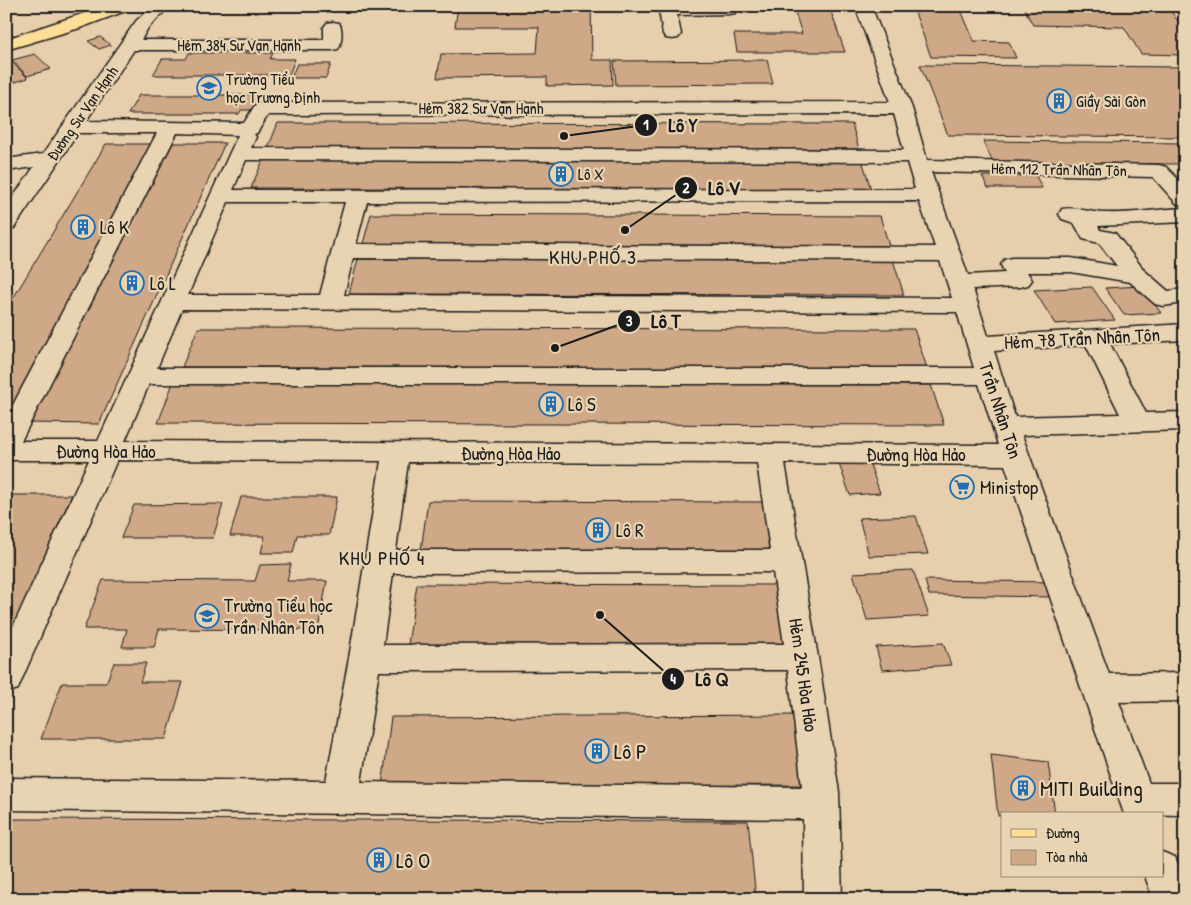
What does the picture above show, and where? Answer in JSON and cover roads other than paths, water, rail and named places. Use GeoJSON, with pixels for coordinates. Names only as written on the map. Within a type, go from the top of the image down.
{"type":"FeatureCollection","features":[{"type":"Feature","properties":{"kind":"main road"},"geometry":{"type":"LineString","coordinates":[[6,44],[74,24],[122,6]]}},
{"type":"Feature","properties":{"kind":"street","name":"Đường Sư Vạn Hạnh"},"geometry":{"type":"LineString","coordinates":[[6,223],[142,25],[162,6]]}},
{"type":"Feature","properties":{"kind":"street"},"geometry":{"type":"LineString","coordinates":[[672,34],[667,10],[729,9],[728,6]]}},
{"type":"Feature","properties":{"kind":"street","name":"Trần Nhân Tôn"},"geometry":{"type":"LineString","coordinates":[[862,6],[902,108],[919,161],[927,195],[949,254],[1005,426],[1140,806]]}},
{"type":"Feature","properties":{"kind":"street","name":"Hẻm 384 Sư Vạn Hạnh"},"geometry":{"type":"LineString","coordinates":[[129,45],[332,45],[333,27]]}},
{"type":"Feature","properties":{"kind":"street","name":"Hẻm 382 Sư Vạn Hạnh"},"geometry":{"type":"LineString","coordinates":[[250,129],[262,109],[902,108]]}},
{"type":"Feature","properties":{"kind":"street"},"geometry":{"type":"LineString","coordinates":[[6,679],[250,129],[72,127]]}},
{"type":"Feature","properties":{"kind":"street"},"geometry":{"type":"LineString","coordinates":[[6,444],[170,127]]}},
{"type":"Feature","properties":{"kind":"street","name":"Hẻm 112 Trần Nhân Tôn"},"geometry":{"type":"LineString","coordinates":[[239,154],[919,161],[1159,170],[1185,199]]}},
{"type":"Feature","properties":{"kind":"street"},"geometry":{"type":"LineString","coordinates":[[6,165],[49,159]]}},
{"type":"Feature","properties":{"kind":"street"},"geometry":{"type":"LineString","coordinates":[[330,302],[358,195]]}},
{"type":"Feature","properties":{"kind":"street"},"geometry":{"type":"LineString","coordinates":[[221,196],[927,195]]}},
{"type":"Feature","properties":{"kind":"street"},"geometry":{"type":"LineString","coordinates":[[1185,215],[1075,215],[1092,234],[1107,238],[1137,276],[1163,299],[1185,296]]}},
{"type":"Feature","properties":{"kind":"street"},"geometry":{"type":"LineString","coordinates":[[343,251],[949,254]]}},
{"type":"Feature","properties":{"kind":"street"},"geometry":{"type":"LineString","coordinates":[[173,302],[330,302],[962,293],[1020,280],[1012,265],[1071,265],[1137,276]]}},
{"type":"Feature","properties":{"kind":"street","name":"Hẻm 78 Trần Nhân Tôn"},"geometry":{"type":"LineString","coordinates":[[979,344],[1185,332]]}},
{"type":"Feature","properties":{"kind":"street"},"geometry":{"type":"LineString","coordinates":[[1095,338],[1137,422]]}},
{"type":"Feature","properties":{"kind":"street"},"geometry":{"type":"LineString","coordinates":[[141,376],[990,376]]}},
{"type":"Feature","properties":{"kind":"street"},"geometry":{"type":"LineString","coordinates":[[1005,426],[1185,421]]}},
{"type":"Feature","properties":{"kind":"street","name":"Đường Hòa Hảo"},"geometry":{"type":"LineString","coordinates":[[6,450],[1015,455]]}},
{"type":"Feature","properties":{"kind":"street"},"geometry":{"type":"LineString","coordinates":[[341,798],[365,658],[396,452]]}},
{"type":"Feature","properties":{"kind":"street","name":"Hẻm 245 Hòa Hảo"},"geometry":{"type":"LineString","coordinates":[[769,454],[802,656],[821,792],[823,899]]}},
{"type":"Feature","properties":{"kind":"street"},"geometry":{"type":"LineString","coordinates":[[379,562],[786,561]]}},
{"type":"Feature","properties":{"kind":"street"},"geometry":{"type":"LineString","coordinates":[[365,658],[802,656]]}},
{"type":"Feature","properties":{"kind":"street"},"geometry":{"type":"LineString","coordinates":[[1097,688],[1185,687]]}},
{"type":"Feature","properties":{"kind":"street"},"geometry":{"type":"LineString","coordinates":[[6,794],[820,803]]}},
{"type":"Feature","properties":{"kind":"street"},"geometry":{"type":"LineString","coordinates":[[1140,806],[1185,799]]}},
{"type":"Feature","properties":{"kind":"street"},"geometry":{"type":"LineString","coordinates":[[1164,876],[1172,899]]}},
{"type":"Feature","properties":{"kind":"place","name":"Trường Tiểu học Trương Định"},"geometry":{"type":"Point","coordinates":[209,88]}},
{"type":"Feature","properties":{"kind":"place","name":"Giầy Sài Gòn"},"geometry":{"type":"Point","coordinates":[1059,101]}},
{"type":"Feature","properties":{"kind":"place","name":"Lô Y"},"geometry":{"type":"Point","coordinates":[564,136]}},
{"type":"Feature","properties":{"kind":"place","name":"Lô X"},"geometry":{"type":"Point","coordinates":[561,174]}},
{"type":"Feature","properties":{"kind":"place","name":"Lô K"},"geometry":{"type":"Point","coordinates":[83,227]}},
{"type":"Feature","properties":{"kind":"place","name":"Lô V"},"geometry":{"type":"Point","coordinates":[625,230]}},
{"type":"Feature","properties":{"kind":"place","name":"Lô L"},"geometry":{"type":"Point","coordinates":[132,283]}},
{"type":"Feature","properties":{"kind":"place","name":"Lô T"},"geometry":{"type":"Point","coordinates":[555,348]}},
{"type":"Feature","properties":{"kind":"place","name":"Lô S"},"geometry":{"type":"Point","coordinates":[551,404]}},
{"type":"Feature","properties":{"kind":"place","name":"Ministop"},"geometry":{"type":"Point","coordinates":[962,487]}},
{"type":"Feature","properties":{"kind":"place","name":"Lô R"},"geometry":{"type":"Point","coordinates":[598,530]}},
{"type":"Feature","properties":{"kind":"place","name":"Lô Q"},"geometry":{"type":"Point","coordinates":[600,615]}},
{"type":"Feature","properties":{"kind":"place","name":"Trường Tiểu học Trần Nhân Tôn"},"geometry":{"type":"Point","coordinates":[207,616]}},
{"type":"Feature","properties":{"kind":"place","name":"Lô P"},"geometry":{"type":"Point","coordinates":[597,751]}},
{"type":"Feature","properties":{"kind":"place","name":"MITI Building"},"geometry":{"type":"Point","coordinates":[1023,788]}},
{"type":"Feature","properties":{"kind":"place","name":"Lô O"},"geometry":{"type":"Point","coordinates":[379,860]}},
{"type":"Feature","properties":{"kind":"district","name":"KHU PHỐ 3"},"geometry":{"type":"Point","coordinates":[593,257]}},
{"type":"Feature","properties":{"kind":"district","name":"KHU PHỐ 4"},"geometry":{"type":"Point","coordinates":[382,558]}}]}
